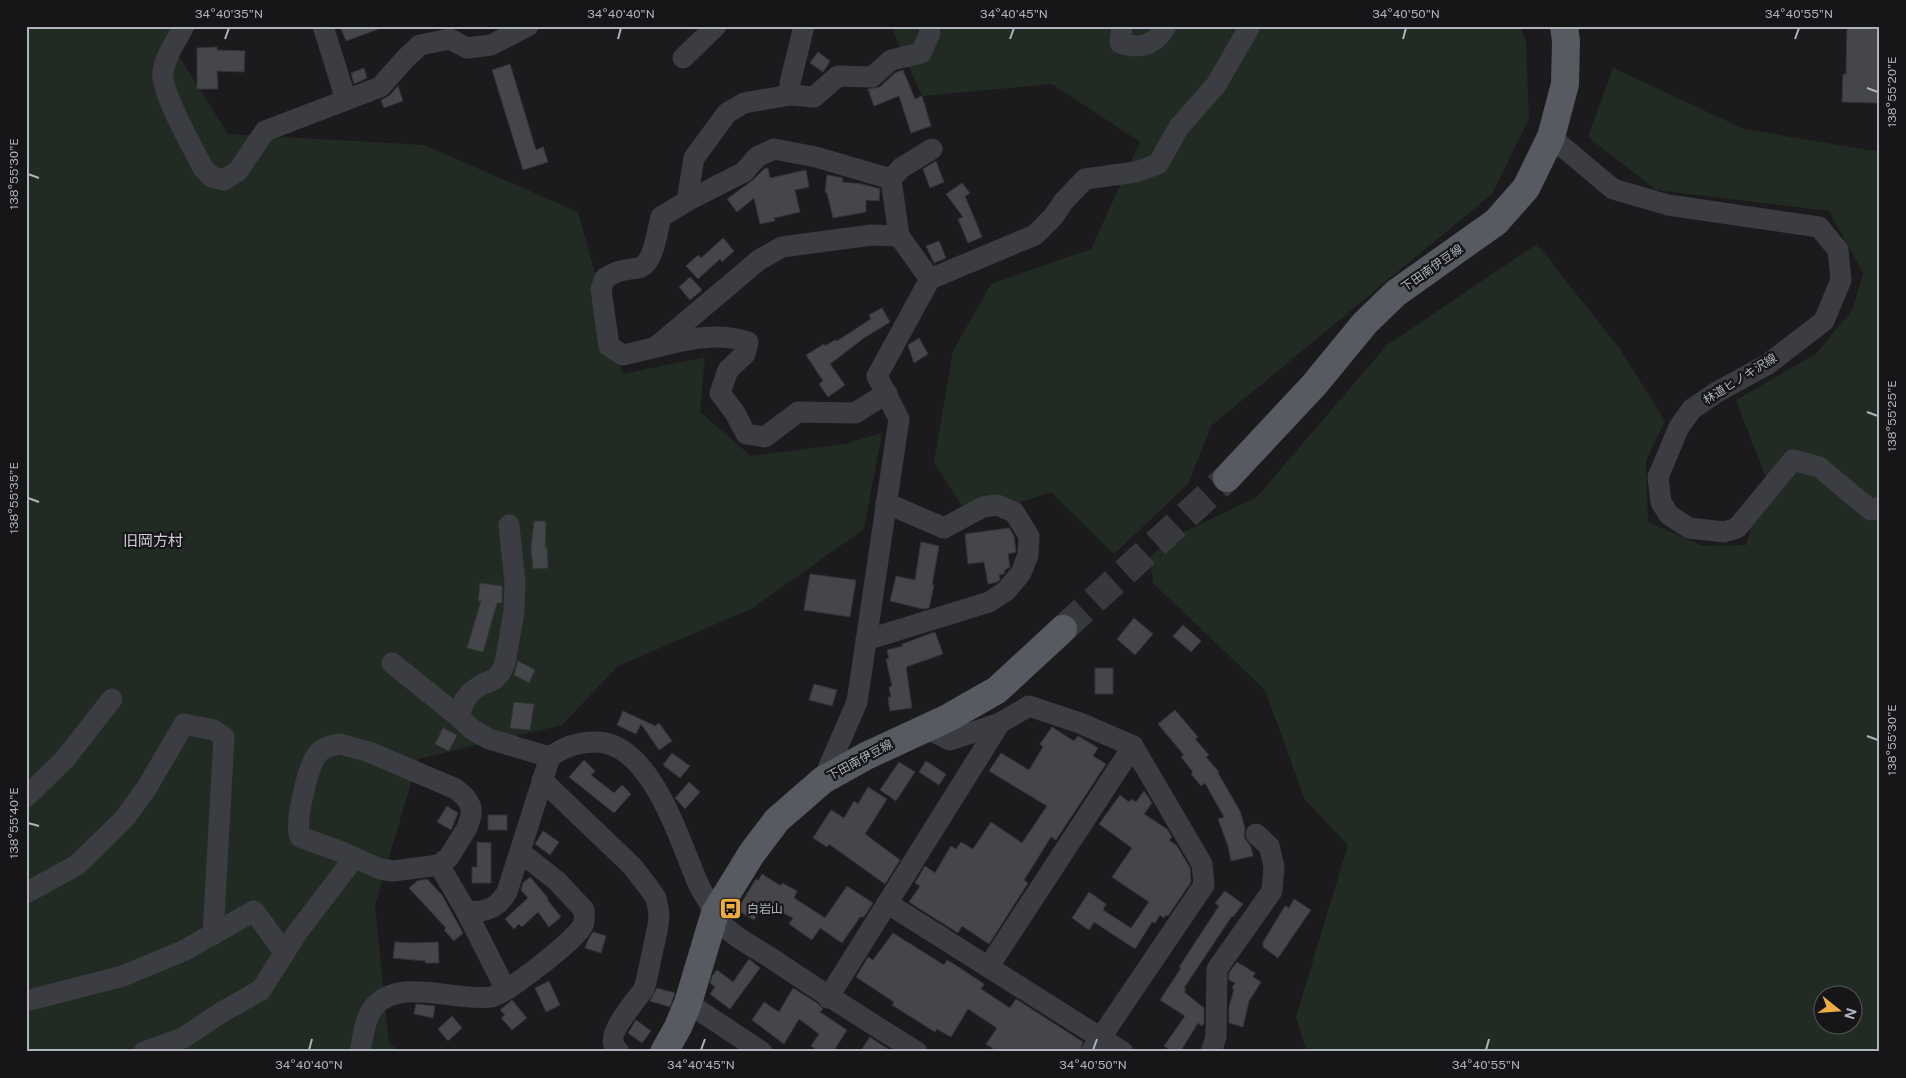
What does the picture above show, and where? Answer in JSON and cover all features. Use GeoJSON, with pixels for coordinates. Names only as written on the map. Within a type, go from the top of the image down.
{"type":"FeatureCollection","features":[{"type":"Feature","properties":{"kind":"main road","name":"下田南伊豆線"},"geometry":{"type":"LineString","coordinates":[[1227,478],[1314,385],[1366,323],[1396,293],[1496,222],[1526,188],[1552,137],[1564,84],[1566,41],[1564,26]]}},
{"type":"Feature","properties":{"kind":"main road","name":"下田南伊豆線"},"geometry":{"type":"LineString","coordinates":[[664,1052],[678,1027],[688,1002],[715,913],[752,853],[777,820],[823,780],[866,756],[948,718],[997,690],[1063,629]]}},
{"type":"Feature","properties":{"kind":"street"},"geometry":{"type":"LineString","coordinates":[[184,26],[166,59],[162,73],[168,96],[203,168],[212,177],[224,180],[238,171],[265,131],[380,87],[420,45],[449,33],[467,48],[491,45],[528,26]]}},
{"type":"Feature","properties":{"kind":"street"},"geometry":{"type":"LineString","coordinates":[[323,26],[346,100]]}},
{"type":"Feature","properties":{"kind":"street"},"geometry":{"type":"LineString","coordinates":[[683,58],[716,26]]}},
{"type":"Feature","properties":{"kind":"street"},"geometry":{"type":"LineString","coordinates":[[790,96],[790,83],[804,26]]}},
{"type":"Feature","properties":{"kind":"street"},"geometry":{"type":"LineString","coordinates":[[687,201],[694,158],[727,113],[744,103],[790,96],[814,97],[838,76],[872,77],[891,60],[921,53],[930,33],[929,26]]}},
{"type":"Feature","properties":{"kind":"street"},"geometry":{"type":"LineString","coordinates":[[1122,26],[1120,43],[1132,47],[1146,45],[1160,37],[1166,26]]}},
{"type":"Feature","properties":{"kind":"street"},"geometry":{"type":"LineString","coordinates":[[823,780],[857,702],[898,419],[887,393],[877,376],[930,279],[1035,235],[1085,179],[1136,172],[1158,164],[1179,127],[1216,85],[1250,26]]}},
{"type":"Feature","properties":{"kind":"street","name":"林道ヒノキ沢線"},"geometry":{"type":"LineString","coordinates":[[1552,137],[1613,189],[1668,205],[1819,227],[1838,250],[1842,280],[1824,322],[1768,364],[1717,392],[1692,409],[1679,428],[1658,477],[1661,502],[1669,515],[1689,528],[1724,532],[1737,528],[1793,460],[1818,467],[1871,510],[1880,507]]}},
{"type":"Feature","properties":{"kind":"street"},"geometry":{"type":"LineString","coordinates":[[891,179],[901,168],[932,149]]}},
{"type":"Feature","properties":{"kind":"street"},"geometry":{"type":"LineString","coordinates":[[887,393],[855,413],[798,412],[764,437],[746,434],[736,413],[720,393],[728,370],[745,354],[748,342],[734,337],[701,337],[623,355],[608,346],[601,289],[605,278],[617,270],[641,268],[650,261],[661,218],[687,201],[744,172],[757,158],[774,150],[816,157],[891,179]]}},
{"type":"Feature","properties":{"kind":"street"},"geometry":{"type":"LineString","coordinates":[[891,179],[899,236],[930,279]]}},
{"type":"Feature","properties":{"kind":"street"},"geometry":{"type":"LineString","coordinates":[[653,349],[759,260],[782,247],[872,235],[899,236]]}},
{"type":"Feature","properties":{"kind":"street"},"geometry":{"type":"LineString","coordinates":[[866,640],[989,602],[1006,591],[1021,573],[1028,555],[1029,536],[1014,512],[997,505],[983,507],[944,528],[886,504]]}},
{"type":"Feature","properties":{"kind":"street"},"geometry":{"type":"LineString","coordinates":[[458,716],[471,692],[495,679],[505,663],[514,611],[515,582],[509,525]]}},
{"type":"Feature","properties":{"kind":"street"},"geometry":{"type":"LineString","coordinates":[[392,663],[473,730],[490,739],[550,757]]}},
{"type":"Feature","properties":{"kind":"street"},"geometry":{"type":"LineString","coordinates":[[26,797],[65,759],[112,699]]}},
{"type":"Feature","properties":{"kind":"street"},"geometry":{"type":"LineString","coordinates":[[926,728],[950,740],[1000,723],[1028,706],[1080,723],[1133,746],[1202,864],[1204,885],[1095,1045]]}},
{"type":"Feature","properties":{"kind":"street"},"geometry":{"type":"LineString","coordinates":[[828,998],[1000,723]]}},
{"type":"Feature","properties":{"kind":"street"},"geometry":{"type":"LineString","coordinates":[[26,893],[77,865],[125,818],[146,789],[184,724],[214,730],[224,737],[213,934]]}},
{"type":"Feature","properties":{"kind":"street"},"geometry":{"type":"LineString","coordinates":[[466,911],[487,911],[503,899],[507,892],[550,757],[558,750],[587,742],[604,742],[619,747],[632,756],[646,772],[658,792],[685,850],[697,882],[722,926],[828,998],[918,1052]]}},
{"type":"Feature","properties":{"kind":"street"},"geometry":{"type":"LineString","coordinates":[[340,744],[369,752],[456,789],[466,798],[471,807],[472,816],[467,828],[449,857],[439,865],[393,871],[380,869],[300,837],[297,831],[298,818],[311,766],[316,755],[333,745],[340,744]]}},
{"type":"Feature","properties":{"kind":"street"},"geometry":{"type":"LineString","coordinates":[[989,966],[1133,746]]}},
{"type":"Feature","properties":{"kind":"street"},"geometry":{"type":"LineString","coordinates":[[542,780],[632,866],[656,898],[659,913],[658,926],[646,982],[644,989],[619,1024],[613,1040],[615,1050]]}},
{"type":"Feature","properties":{"kind":"street"},"geometry":{"type":"LineString","coordinates":[[1211,1052],[1216,1037],[1216,969],[1272,891],[1274,866],[1269,846],[1256,834]]}},
{"type":"Feature","properties":{"kind":"street"},"geometry":{"type":"LineString","coordinates":[[360,1052],[366,1024],[373,1007],[391,994],[421,992],[483,998],[493,997],[506,990],[554,954],[576,934],[583,924],[584,910],[574,897],[520,852]]}},
{"type":"Feature","properties":{"kind":"street"},"geometry":{"type":"LineString","coordinates":[[144,1052],[184,1038],[222,1012],[261,990],[284,952],[354,858]]}},
{"type":"Feature","properties":{"kind":"street"},"geometry":{"type":"LineString","coordinates":[[439,865],[466,911],[506,990]]}},
{"type":"Feature","properties":{"kind":"street"},"geometry":{"type":"LineString","coordinates":[[887,903],[989,966],[1095,1045],[1123,1052]]}},
{"type":"Feature","properties":{"kind":"street"},"geometry":{"type":"LineString","coordinates":[[26,1001],[123,976],[183,951],[254,911],[284,952]]}},
{"type":"Feature","properties":{"kind":"street"},"geometry":{"type":"LineString","coordinates":[[688,1002],[762,1052]]}},
{"type":"Feature","properties":{"kind":"shaded area"},"geometry":{"type":"Polygon","coordinates":[[[26,26],[175,26],[172,45],[228,134],[424,145],[578,212],[623,374],[705,357],[700,412],[751,456],[845,444],[882,433],[864,529],[751,609],[618,666],[562,725],[418,759],[375,905],[389,1043],[401,1052],[26,1052],[26,26]]]}},
{"type":"Feature","properties":{"kind":"shaded area"},"geometry":{"type":"Polygon","coordinates":[[[891,26],[1520,26],[1526,41],[1529,119],[1492,194],[1211,426],[1188,484],[1114,554],[1051,492],[970,519],[934,462],[953,351],[991,284],[1091,249],[1140,142],[1052,84],[922,96],[891,26]]]}},
{"type":"Feature","properties":{"kind":"shaded area"},"geometry":{"type":"Polygon","coordinates":[[[1613,68],[1744,129],[1880,152],[1880,1052],[1307,1052],[1296,1017],[1348,845],[1305,800],[1265,690],[1153,583],[1150,557],[1169,539],[1257,497],[1387,345],[1537,244],[1620,349],[1665,421],[1646,461],[1648,522],[1703,546],[1746,545],[1766,478],[1736,400],[1817,353],[1853,309],[1863,273],[1829,211],[1656,190],[1588,137],[1613,68]]]}},
{"type":"Feature","properties":{"kind":"building"},"geometry":{"type":"Polygon","coordinates":[[[340,26],[381,26],[381,28],[346,41],[340,26]]]}},
{"type":"Feature","properties":{"kind":"building"},"geometry":{"type":"Polygon","coordinates":[[[1847,26],[1880,26],[1880,103],[1842,102],[1843,74],[1846,74],[1847,26]]]}},
{"type":"Feature","properties":{"kind":"building"},"geometry":{"type":"Polygon","coordinates":[[[217,47],[217,50],[245,51],[244,72],[217,71],[218,89],[197,89],[197,48],[217,47]]]}},
{"type":"Feature","properties":{"kind":"building"},"geometry":{"type":"Polygon","coordinates":[[[818,52],[830,61],[823,72],[810,63],[818,52]]]}},
{"type":"Feature","properties":{"kind":"building"},"geometry":{"type":"Polygon","coordinates":[[[510,64],[536,150],[543,147],[548,162],[523,170],[492,70],[510,64]]]}},
{"type":"Feature","properties":{"kind":"building"},"geometry":{"type":"Polygon","coordinates":[[[364,68],[367,78],[354,84],[351,73],[364,68]]]}},
{"type":"Feature","properties":{"kind":"building"},"geometry":{"type":"Polygon","coordinates":[[[903,70],[915,99],[922,96],[931,126],[911,133],[899,96],[874,106],[868,89],[880,87],[895,73],[903,70]]]}},
{"type":"Feature","properties":{"kind":"building"},"geometry":{"type":"Polygon","coordinates":[[[398,86],[403,101],[384,108],[381,100],[389,96],[398,86]]]}},
{"type":"Feature","properties":{"kind":"building"},"geometry":{"type":"Polygon","coordinates":[[[936,161],[944,182],[930,188],[923,169],[936,161]]]}},
{"type":"Feature","properties":{"kind":"building"},"geometry":{"type":"Polygon","coordinates":[[[768,168],[770,178],[806,170],[809,187],[795,190],[800,212],[774,218],[775,221],[760,224],[754,198],[737,212],[727,199],[753,180],[764,169],[768,168]]]}},
{"type":"Feature","properties":{"kind":"building"},"geometry":{"type":"Polygon","coordinates":[[[827,175],[843,178],[842,182],[862,184],[880,189],[879,201],[866,200],[866,212],[833,218],[827,193],[825,192],[827,175]]]}},
{"type":"Feature","properties":{"kind":"building"},"geometry":{"type":"Polygon","coordinates":[[[962,183],[970,193],[965,196],[982,237],[968,243],[958,219],[963,217],[946,194],[962,183]]]}},
{"type":"Feature","properties":{"kind":"building"},"geometry":{"type":"Polygon","coordinates":[[[723,238],[734,251],[722,262],[720,259],[698,279],[686,266],[698,255],[701,258],[723,238]]]}},
{"type":"Feature","properties":{"kind":"building"},"geometry":{"type":"Polygon","coordinates":[[[939,241],[946,258],[934,263],[926,246],[939,241]]]}},
{"type":"Feature","properties":{"kind":"building"},"geometry":{"type":"Polygon","coordinates":[[[690,277],[702,290],[690,300],[679,287],[690,277]]]}},
{"type":"Feature","properties":{"kind":"building"},"geometry":{"type":"Polygon","coordinates":[[[882,308],[890,322],[864,338],[830,364],[845,385],[828,397],[819,384],[823,381],[806,355],[824,344],[825,346],[835,340],[837,341],[871,319],[869,315],[882,308]]]}},
{"type":"Feature","properties":{"kind":"building"},"geometry":{"type":"Polygon","coordinates":[[[919,338],[928,354],[914,363],[908,345],[919,338]]]}},
{"type":"Feature","properties":{"kind":"building"},"geometry":{"type":"Polygon","coordinates":[[[534,521],[546,521],[545,548],[547,547],[548,568],[533,569],[531,548],[534,521]]]}},
{"type":"Feature","properties":{"kind":"building"},"geometry":{"type":"Polygon","coordinates":[[[1009,528],[1014,536],[1016,552],[1008,554],[1010,567],[1005,570],[1004,574],[999,575],[1000,579],[998,582],[988,584],[984,562],[968,564],[965,534],[1009,528]]]}},
{"type":"Feature","properties":{"kind":"building"},"geometry":{"type":"Polygon","coordinates":[[[921,542],[939,546],[929,608],[923,609],[890,601],[896,576],[915,580],[921,542]]]}},
{"type":"Feature","properties":{"kind":"building"},"geometry":{"type":"Polygon","coordinates":[[[810,574],[856,580],[850,617],[804,610],[810,574]]]}},
{"type":"Feature","properties":{"kind":"building"},"geometry":{"type":"Polygon","coordinates":[[[480,583],[502,586],[502,603],[497,603],[483,652],[467,648],[481,601],[478,601],[480,583]]]}},
{"type":"Feature","properties":{"kind":"building"},"geometry":{"type":"Polygon","coordinates":[[[1134,618],[1153,634],[1135,655],[1117,639],[1134,618]]]}},
{"type":"Feature","properties":{"kind":"building"},"geometry":{"type":"Polygon","coordinates":[[[1183,625],[1201,641],[1191,652],[1173,636],[1183,625]]]}},
{"type":"Feature","properties":{"kind":"building"},"geometry":{"type":"Polygon","coordinates":[[[935,632],[943,654],[906,667],[912,708],[890,711],[888,697],[891,697],[889,687],[892,686],[886,659],[889,658],[887,650],[903,646],[902,644],[935,632]]]}},
{"type":"Feature","properties":{"kind":"building"},"geometry":{"type":"Polygon","coordinates":[[[518,661],[535,670],[529,683],[514,675],[518,661]]]}},
{"type":"Feature","properties":{"kind":"building"},"geometry":{"type":"Polygon","coordinates":[[[1095,668],[1113,668],[1113,694],[1095,694],[1095,668]]]}},
{"type":"Feature","properties":{"kind":"building"},"geometry":{"type":"Polygon","coordinates":[[[814,684],[837,690],[832,706],[809,700],[814,684]]]}},
{"type":"Feature","properties":{"kind":"building"},"geometry":{"type":"Polygon","coordinates":[[[514,702],[534,704],[530,730],[510,728],[514,702]]]}},
{"type":"Feature","properties":{"kind":"building"},"geometry":{"type":"Polygon","coordinates":[[[1175,710],[1198,737],[1195,739],[1209,755],[1206,757],[1219,772],[1240,811],[1245,828],[1244,837],[1251,847],[1253,856],[1231,861],[1228,846],[1218,819],[1224,817],[1205,783],[1201,786],[1191,774],[1193,772],[1181,757],[1184,755],[1158,724],[1175,710]]]}},
{"type":"Feature","properties":{"kind":"building"},"geometry":{"type":"Polygon","coordinates":[[[623,711],[655,726],[659,723],[672,741],[659,750],[641,724],[636,734],[617,725],[623,711]]]}},
{"type":"Feature","properties":{"kind":"building"},"geometry":{"type":"Polygon","coordinates":[[[1052,727],[1074,741],[1078,736],[1098,748],[1093,756],[1106,764],[1056,840],[1051,837],[1024,880],[1028,883],[989,944],[962,926],[958,933],[909,902],[920,886],[915,883],[925,866],[935,873],[951,846],[956,849],[961,842],[973,849],[991,822],[1022,843],[1047,806],[989,771],[1001,753],[1029,770],[1043,747],[1040,744],[1052,727]]]}},
{"type":"Feature","properties":{"kind":"building"},"geometry":{"type":"Polygon","coordinates":[[[443,728],[457,735],[449,751],[435,744],[443,728]]]}},
{"type":"Feature","properties":{"kind":"building"},"geometry":{"type":"Polygon","coordinates":[[[672,753],[690,766],[680,778],[663,765],[672,753]]]}},
{"type":"Feature","properties":{"kind":"building"},"geometry":{"type":"Polygon","coordinates":[[[584,760],[595,771],[591,775],[614,793],[622,785],[631,794],[614,813],[569,777],[584,760]]]}},
{"type":"Feature","properties":{"kind":"building"},"geometry":{"type":"Polygon","coordinates":[[[926,761],[946,774],[939,785],[919,772],[926,761]]]}},
{"type":"Feature","properties":{"kind":"building"},"geometry":{"type":"Polygon","coordinates":[[[899,762],[915,772],[896,801],[880,790],[899,762]]]}},
{"type":"Feature","properties":{"kind":"building"},"geometry":{"type":"Polygon","coordinates":[[[689,782],[700,792],[685,809],[675,798],[689,782]]]}},
{"type":"Feature","properties":{"kind":"building"},"geometry":{"type":"Polygon","coordinates":[[[868,787],[887,799],[865,834],[900,860],[885,884],[829,844],[827,847],[813,838],[831,810],[844,818],[854,801],[858,804],[868,787]]]}},
{"type":"Feature","properties":{"kind":"building"},"geometry":{"type":"Polygon","coordinates":[[[1144,791],[1152,803],[1144,814],[1167,829],[1172,837],[1169,840],[1177,846],[1190,868],[1191,882],[1168,916],[1166,915],[1164,918],[1160,915],[1155,923],[1152,922],[1135,949],[1094,922],[1089,930],[1072,918],[1089,892],[1106,904],[1103,910],[1131,928],[1149,902],[1112,877],[1132,848],[1099,824],[1120,795],[1129,802],[1131,799],[1136,802],[1144,791]]]}},
{"type":"Feature","properties":{"kind":"building"},"geometry":{"type":"Polygon","coordinates":[[[447,806],[458,813],[451,830],[437,822],[447,806]]]}},
{"type":"Feature","properties":{"kind":"building"},"geometry":{"type":"Polygon","coordinates":[[[488,815],[507,815],[507,830],[488,830],[488,815]]]}},
{"type":"Feature","properties":{"kind":"building"},"geometry":{"type":"Polygon","coordinates":[[[543,831],[559,842],[550,855],[535,844],[543,831]]]}},
{"type":"Feature","properties":{"kind":"building"},"geometry":{"type":"Polygon","coordinates":[[[477,842],[491,843],[491,883],[472,883],[472,867],[477,867],[477,842]]]}},
{"type":"Feature","properties":{"kind":"building"},"geometry":{"type":"Polygon","coordinates":[[[762,874],[781,886],[782,883],[797,891],[794,898],[825,918],[847,886],[873,903],[864,917],[860,917],[842,943],[820,928],[812,940],[789,924],[793,918],[771,907],[761,908],[754,920],[737,910],[756,879],[758,881],[762,874]]]}},
{"type":"Feature","properties":{"kind":"building"},"geometry":{"type":"Polygon","coordinates":[[[530,877],[561,917],[549,927],[538,912],[522,927],[519,924],[514,929],[505,919],[528,898],[521,890],[523,883],[530,877]]]}},
{"type":"Feature","properties":{"kind":"building"},"geometry":{"type":"Polygon","coordinates":[[[427,879],[442,895],[463,933],[454,941],[444,930],[446,928],[409,888],[417,881],[427,879]]]}},
{"type":"Feature","properties":{"kind":"building"},"geometry":{"type":"Polygon","coordinates":[[[1225,891],[1243,904],[1232,916],[1184,988],[1186,989],[1184,992],[1204,1008],[1204,1023],[1202,1026],[1198,1023],[1180,1052],[1173,1052],[1164,1046],[1185,1016],[1160,1000],[1219,906],[1215,903],[1225,891]]]}},
{"type":"Feature","properties":{"kind":"building"},"geometry":{"type":"Polygon","coordinates":[[[1294,899],[1311,910],[1278,958],[1263,947],[1263,942],[1285,906],[1289,908],[1294,899]]]}},
{"type":"Feature","properties":{"kind":"building"},"geometry":{"type":"Polygon","coordinates":[[[593,932],[606,936],[601,953],[585,948],[593,932]]]}},
{"type":"Feature","properties":{"kind":"building"},"geometry":{"type":"Polygon","coordinates":[[[893,933],[944,965],[947,960],[954,964],[984,984],[981,989],[1010,1008],[1016,999],[1083,1042],[1079,1052],[998,1052],[986,1044],[997,1028],[968,1009],[951,1037],[937,1029],[935,1032],[892,1005],[894,1002],[856,977],[868,957],[873,960],[893,933]]]}},
{"type":"Feature","properties":{"kind":"building"},"geometry":{"type":"Polygon","coordinates":[[[395,942],[438,942],[439,963],[393,958],[395,942]]]}},
{"type":"Feature","properties":{"kind":"building"},"geometry":{"type":"Polygon","coordinates":[[[749,959],[760,968],[730,1009],[710,994],[715,987],[710,983],[712,976],[717,970],[733,982],[749,959]]]}},
{"type":"Feature","properties":{"kind":"building"},"geometry":{"type":"Polygon","coordinates":[[[1237,962],[1255,973],[1253,977],[1261,982],[1249,1001],[1243,1027],[1229,1023],[1229,1007],[1234,989],[1232,988],[1235,983],[1229,980],[1229,973],[1237,962]]]}},
{"type":"Feature","properties":{"kind":"building"},"geometry":{"type":"Polygon","coordinates":[[[549,981],[560,1005],[546,1012],[535,988],[549,981]]]}},
{"type":"Feature","properties":{"kind":"building"},"geometry":{"type":"Polygon","coordinates":[[[657,988],[675,993],[670,1007],[650,1001],[657,988]]]}},
{"type":"Feature","properties":{"kind":"building"},"geometry":{"type":"Polygon","coordinates":[[[793,988],[817,1003],[823,1009],[820,1012],[847,1030],[833,1052],[819,1052],[811,1046],[819,1034],[799,1019],[784,1044],[752,1020],[764,1002],[779,1012],[793,988]]]}},
{"type":"Feature","properties":{"kind":"building"},"geometry":{"type":"Polygon","coordinates":[[[512,1000],[527,1018],[512,1030],[501,1018],[505,1015],[500,1010],[512,1000]]]}},
{"type":"Feature","properties":{"kind":"building"},"geometry":{"type":"Polygon","coordinates":[[[416,1004],[435,1006],[433,1018],[414,1014],[416,1004]]]}},
{"type":"Feature","properties":{"kind":"building"},"geometry":{"type":"Polygon","coordinates":[[[452,1016],[462,1028],[448,1041],[438,1029],[452,1016]]]}},
{"type":"Feature","properties":{"kind":"building"},"geometry":{"type":"Polygon","coordinates":[[[636,1020],[651,1031],[642,1043],[628,1033],[636,1020]]]}},
{"type":"Feature","properties":{"kind":"building"},"geometry":{"type":"Polygon","coordinates":[[[870,1037],[874,1040],[893,1052],[860,1052],[870,1037]]]}},
{"type":"Feature","properties":{"kind":"tunnel"},"geometry":{"type":"LineString","coordinates":[[1063,629],[1227,478]]}},
{"type":"Feature","properties":{"kind":"place","name":"白岩山"},"geometry":{"type":"Point","coordinates":[731,909]}},
{"type":"Feature","properties":{"kind":"district","name":"旧岡方村"},"geometry":{"type":"Point","coordinates":[153,541]}}]}
